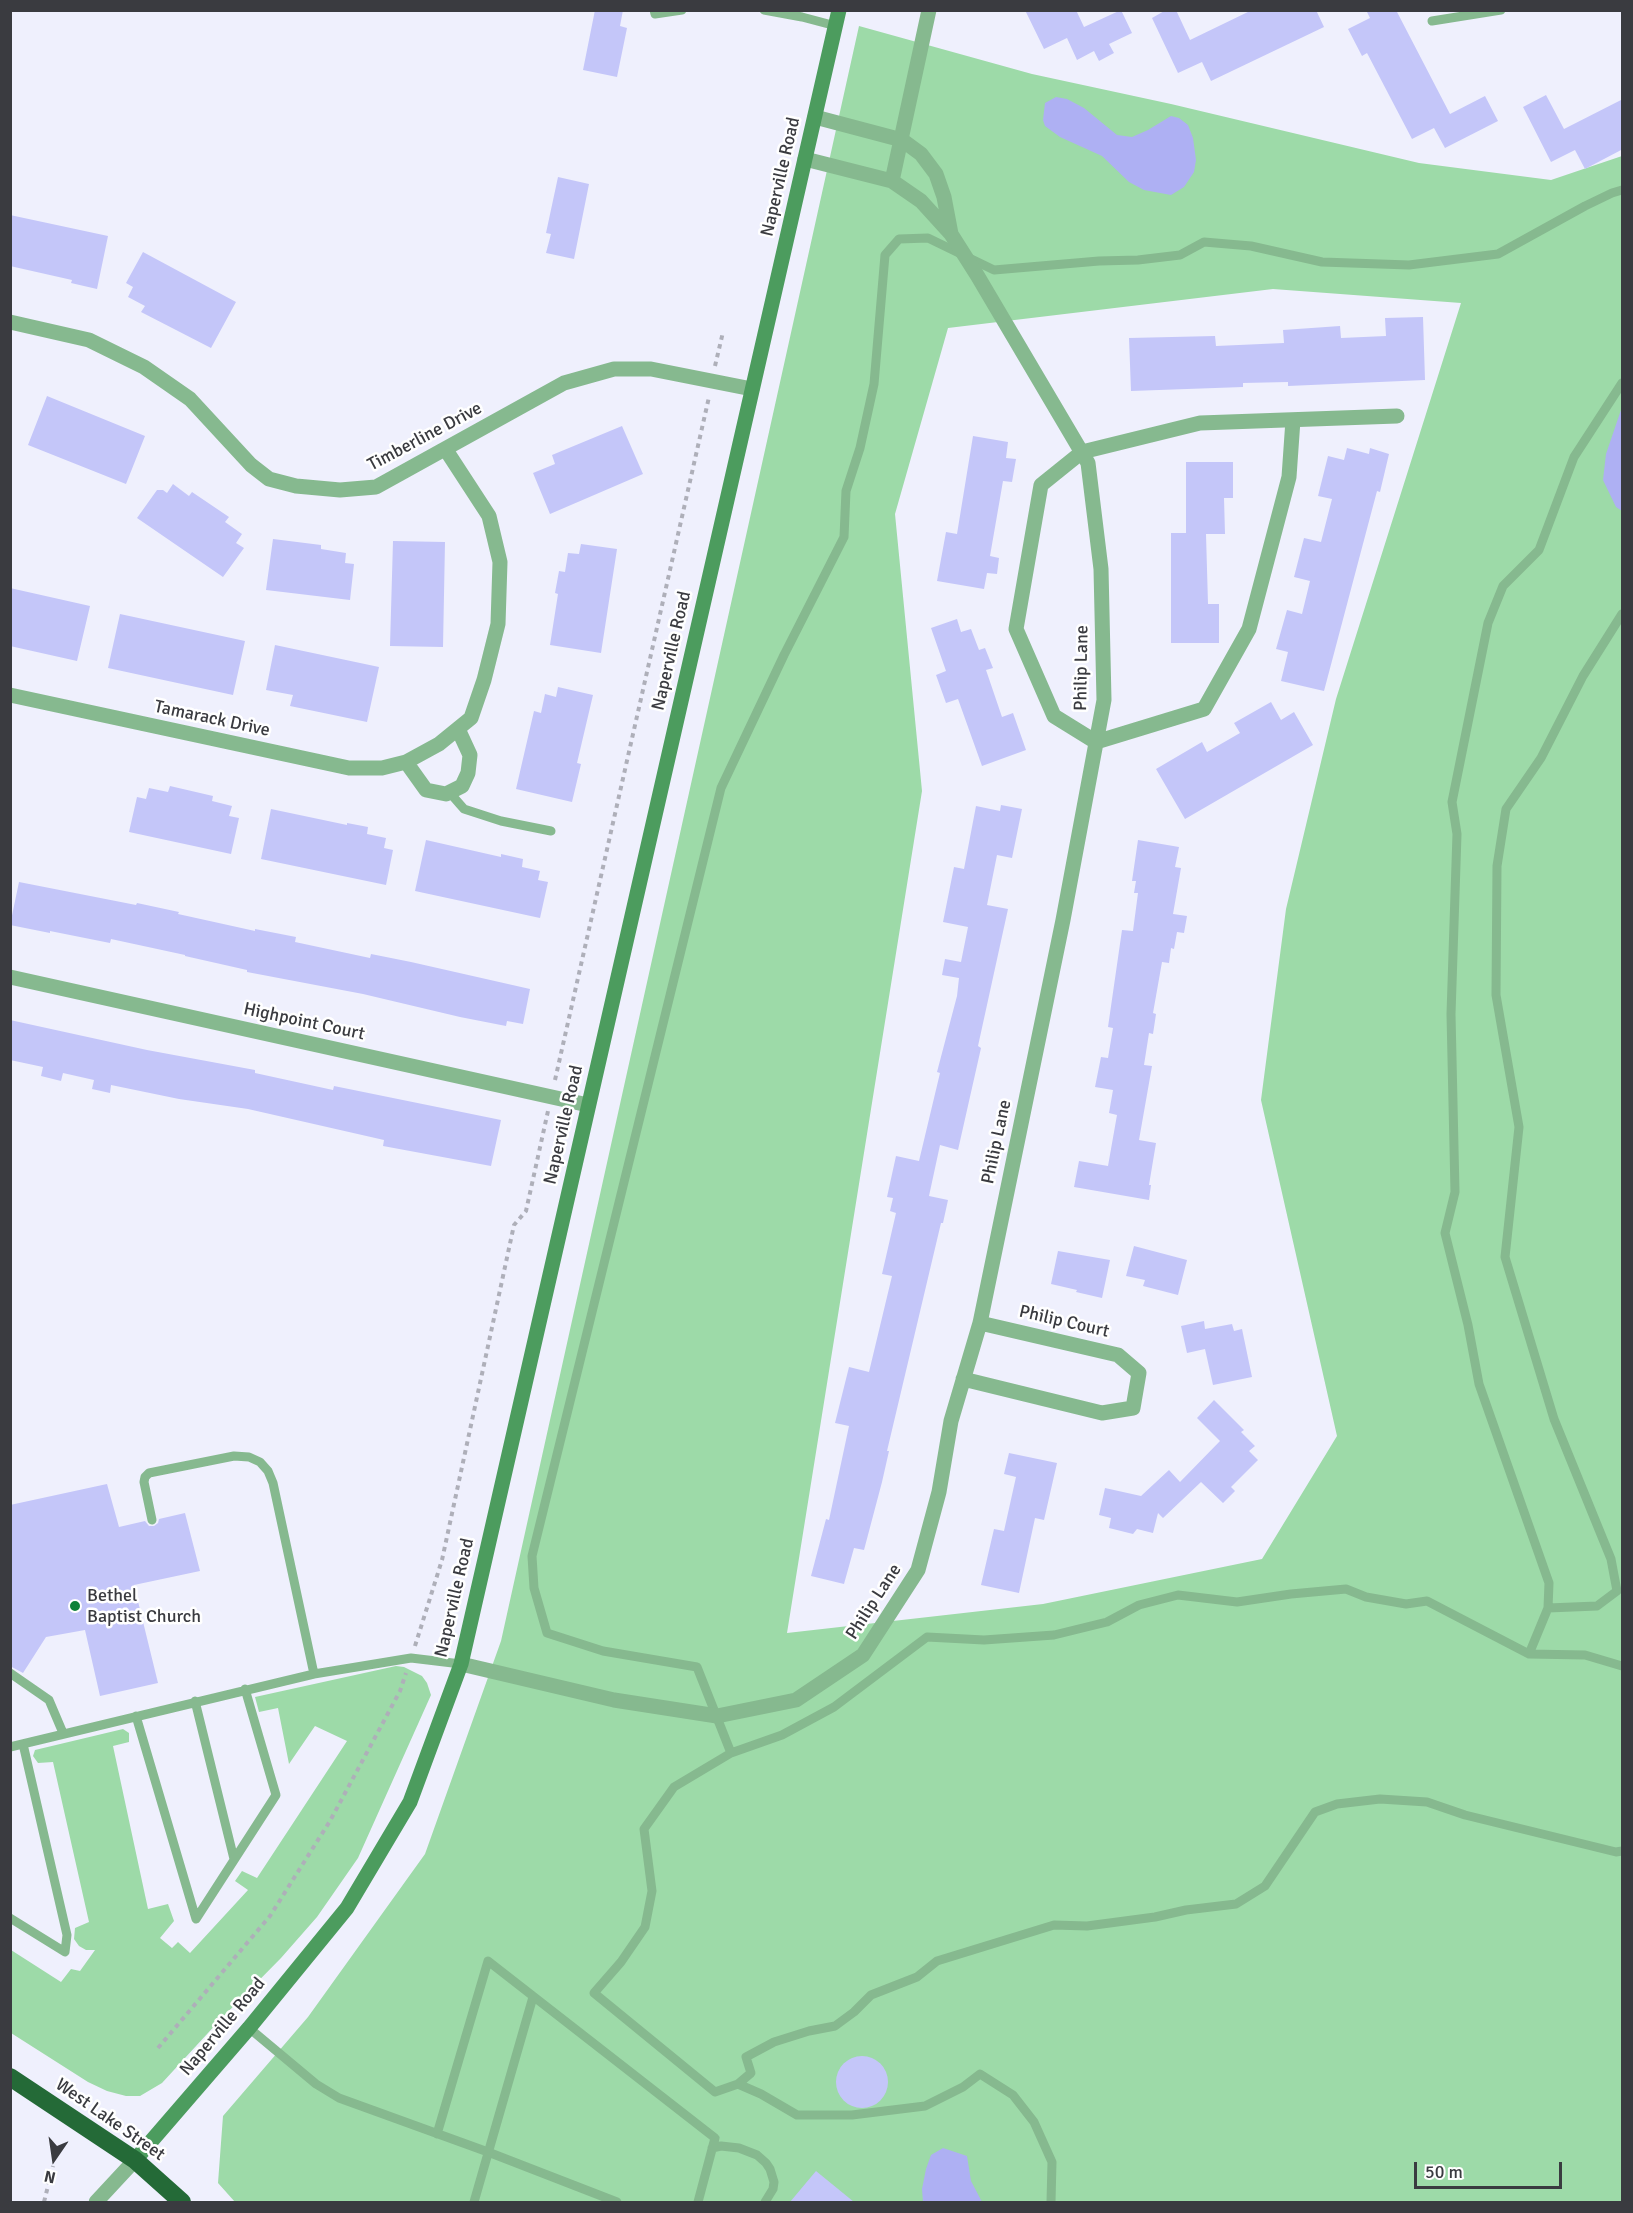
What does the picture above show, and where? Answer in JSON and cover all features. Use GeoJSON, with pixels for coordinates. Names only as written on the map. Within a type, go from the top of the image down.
{"type":"FeatureCollection","features":[{"type":"Feature","properties":{"kind":"highway","name":"West Lake Street"},"geometry":{"type":"LineString","coordinates":[[10,2077],[135,2160],[182,2202]]}},
{"type":"Feature","properties":{"kind":"street"},"geometry":{"type":"LineString","coordinates":[[892,182],[929,10]]}},
{"type":"Feature","properties":{"kind":"street","name":"Naperville Road"},"geometry":{"type":"LineString","coordinates":[[135,2160],[249,2028],[347,1908],[410,1802],[461,1664],[838,18]]}},
{"type":"Feature","properties":{"kind":"street","name":"Philip Lane"},"geometry":{"type":"LineString","coordinates":[[815,117],[902,140],[921,153],[936,174],[944,197],[951,234]]}},
{"type":"Feature","properties":{"kind":"street","name":"Philip Lane"},"geometry":{"type":"LineString","coordinates":[[461,1664],[614,1700],[717,1716],[795,1700],[863,1655],[918,1570],[939,1492],[951,1421],[980,1323],[1060,932],[1104,700],[1101,569],[1088,463],[951,234],[921,201],[892,182],[806,159]]}},
{"type":"Feature","properties":{"kind":"street","name":"Timberline Drive"},"geometry":{"type":"LineString","coordinates":[[10,322],[89,340],[144,367],[190,399],[251,465],[269,479],[296,486],[340,490],[376,487],[564,383],[614,369],[651,369],[752,389]]}},
{"type":"Feature","properties":{"kind":"street"},"geometry":{"type":"LineString","coordinates":[[1293,420],[1289,477],[1249,629],[1204,710],[1096,742],[1054,716],[1016,629],[1041,485],[1082,452],[1200,423],[1398,416]]}},
{"type":"Feature","properties":{"kind":"street","name":"Tamarack Drive"},"geometry":{"type":"LineString","coordinates":[[10,695],[349,768],[382,768],[406,762],[439,744],[471,718],[484,680],[498,624],[500,562],[489,516],[446,450]]}},
{"type":"Feature","properties":{"kind":"street"},"geometry":{"type":"LineString","coordinates":[[406,762],[426,790],[446,794],[462,786],[468,772],[470,755],[458,729]]}},
{"type":"Feature","properties":{"kind":"street","name":"Highpoint Court"},"geometry":{"type":"LineString","coordinates":[[10,977],[588,1105]]}},
{"type":"Feature","properties":{"kind":"street","name":"Philip Court"},"geometry":{"type":"LineString","coordinates":[[963,1378],[1102,1413],[1133,1408],[1139,1373],[1118,1355],[980,1323]]}},
{"type":"Feature","properties":{"kind":"street"},"geometry":{"type":"LineString","coordinates":[[96,2202],[135,2160]]}},
{"type":"Feature","properties":{"kind":"lane"},"geometry":{"type":"LineString","coordinates":[[654,10],[655,14],[682,10]]}},
{"type":"Feature","properties":{"kind":"lane"},"geometry":{"type":"LineString","coordinates":[[764,10],[802,17],[838,18]]}},
{"type":"Feature","properties":{"kind":"lane"},"geometry":{"type":"LineString","coordinates":[[1432,21],[1501,10]]}},
{"type":"Feature","properties":{"kind":"lane"},"geometry":{"type":"LineString","coordinates":[[731,1753],[697,1667],[603,1651],[547,1633],[534,1588],[532,1557],[721,788],[784,655],[844,537],[846,491],[860,448],[874,384],[885,255],[899,239],[928,238],[994,270],[1180,255],[1204,242],[1251,246],[1322,262],[1409,265],[1498,254],[1612,192],[1623,190]]}},
{"type":"Feature","properties":{"kind":"lane"},"geometry":{"type":"LineString","coordinates":[[1529,1654],[1548,1608],[1549,1583],[1479,1384],[1468,1325],[1445,1233],[1455,1192],[1451,1014],[1457,834],[1452,802],[1488,623],[1503,586],[1539,550],[1574,458],[1623,383]]}},
{"type":"Feature","properties":{"kind":"lane"},"geometry":{"type":"LineString","coordinates":[[1548,1608],[1597,1606],[1617,1591],[1611,1558],[1554,1419],[1505,1257],[1519,1127],[1496,995],[1497,866],[1506,809],[1541,758],[1583,676],[1623,614]]}},
{"type":"Feature","properties":{"kind":"lane"},"geometry":{"type":"LineString","coordinates":[[450,793],[464,809],[501,821],[551,831]]}},
{"type":"Feature","properties":{"kind":"lane"},"geometry":{"type":"LineString","coordinates":[[152,1520],[144,1482],[149,1473],[234,1456],[249,1457],[260,1462],[268,1471],[273,1483],[314,1674]]}},
{"type":"Feature","properties":{"kind":"lane"},"geometry":{"type":"LineString","coordinates":[[1623,1666],[1585,1655],[1529,1654],[1427,1601],[1406,1604],[1366,1597],[1346,1589],[1237,1602],[1178,1595],[1139,1605],[1107,1622],[1054,1635],[984,1640],[927,1637],[834,1707],[782,1735],[731,1753],[674,1787],[644,1829],[652,1891],[645,1927],[621,1962],[594,1993],[715,2092],[738,2084],[751,2073],[746,2057],[774,2042],[835,2026],[871,1995],[917,1977],[937,1961],[1054,1925],[1087,1926],[1236,1904],[1264,1886],[1315,1812],[1337,1804],[1380,1799],[1427,1802],[1465,1815],[1616,1852],[1623,1851]]}},
{"type":"Feature","properties":{"kind":"lane"},"geometry":{"type":"LineString","coordinates":[[10,1747],[314,1674],[411,1658],[461,1664]]}},
{"type":"Feature","properties":{"kind":"lane"},"geometry":{"type":"LineString","coordinates":[[10,1672],[49,1700],[63,1733]]}},
{"type":"Feature","properties":{"kind":"lane"},"geometry":{"type":"LineString","coordinates":[[136,1716],[195,1919],[276,1795],[245,1689]]}},
{"type":"Feature","properties":{"kind":"lane"},"geometry":{"type":"LineString","coordinates":[[195,1701],[234,1859]]}},
{"type":"Feature","properties":{"kind":"lane"},"geometry":{"type":"LineString","coordinates":[[10,1918],[65,1952],[67,1935],[23,1744]]}},
{"type":"Feature","properties":{"kind":"lane"},"geometry":{"type":"LineString","coordinates":[[437,2134],[488,1961],[715,2138],[698,2202]]}},
{"type":"Feature","properties":{"kind":"lane"},"geometry":{"type":"LineString","coordinates":[[474,2202],[533,1997]]}},
{"type":"Feature","properties":{"kind":"lane"},"geometry":{"type":"LineString","coordinates":[[249,2028],[316,2084],[339,2098],[617,2202]]}},
{"type":"Feature","properties":{"kind":"lane"},"geometry":{"type":"LineString","coordinates":[[738,2084],[761,2094],[797,2115],[852,2115],[925,2106],[963,2087],[980,2074],[1013,2095],[1034,2121],[1052,2162],[1051,2202]]}},
{"type":"Feature","properties":{"kind":"lane"},"geometry":{"type":"LineString","coordinates":[[712,2148],[721,2146],[739,2148],[757,2155],[766,2163],[774,2182],[773,2189],[765,2202]]}},
{"type":"Feature","properties":{"kind":"path"},"geometry":{"type":"LineString","coordinates":[[558,1069],[723,332]]}},
{"type":"Feature","properties":{"kind":"path"},"geometry":{"type":"LineString","coordinates":[[158,2049],[270,1916],[330,1821],[400,1691],[442,1560],[514,1225],[526,1211],[550,1101]]}},
{"type":"Feature","properties":{"kind":"path"},"geometry":{"type":"LineString","coordinates":[[44,2202],[52,2166]]}},
{"type":"Feature","properties":{"kind":"green space"},"geometry":{"type":"Polygon","coordinates":[[[859,26],[1032,74],[1171,104],[1419,163],[1551,180],[1622,156],[1622,2202],[235,2202],[218,2183],[223,2116],[308,2017],[425,1854],[501,1641],[859,26]],[[1273,289],[948,328],[895,514],[922,791],[787,1633],[1043,1604],[1262,1559],[1337,1436],[1261,1100],[1286,909],[1336,699],[1461,303],[1273,289]]]}},
{"type":"Feature","properties":{"kind":"green space"},"geometry":{"type":"Polygon","coordinates":[[[396,1666],[404,1667],[422,1676],[431,1695],[358,1858],[317,1917],[162,2083],[140,2096],[126,2096],[107,2091],[88,2082],[11,2033],[11,1950],[61,1982],[71,1969],[80,1971],[95,1950],[86,1950],[74,1939],[75,1928],[89,1922],[53,1762],[38,1763],[33,1756],[35,1750],[123,1729],[129,1733],[129,1742],[113,1746],[148,1909],[168,1904],[174,1921],[160,1938],[172,1948],[178,1942],[190,1953],[248,1890],[235,1881],[242,1871],[257,1878],[347,1741],[315,1726],[289,1764],[278,1708],[259,1712],[255,1697],[396,1666]]]}},
{"type":"Feature","properties":{"kind":"water"},"geometry":{"type":"Polygon","coordinates":[[[1056,97],[1067,99],[1084,108],[1117,135],[1132,137],[1171,116],[1179,118],[1188,125],[1193,138],[1196,160],[1194,172],[1184,187],[1171,195],[1144,190],[1129,182],[1102,156],[1060,137],[1045,126],[1043,120],[1045,103],[1056,97]]]}},
{"type":"Feature","properties":{"kind":"water"},"geometry":{"type":"Polygon","coordinates":[[[1622,407],[1622,511],[1616,507],[1603,480],[1606,454],[1622,407]]]}},
{"type":"Feature","properties":{"kind":"water"},"geometry":{"type":"Polygon","coordinates":[[[943,2148],[967,2156],[971,2181],[982,2202],[923,2202],[922,2189],[931,2155],[943,2148]]]}},
{"type":"Feature","properties":{"kind":"building"},"geometry":{"type":"Polygon","coordinates":[[[595,10],[623,10],[620,26],[627,28],[617,77],[583,70],[595,10]]]}},
{"type":"Feature","properties":{"kind":"building"},"geometry":{"type":"Polygon","coordinates":[[[1025,10],[1076,10],[1084,27],[1121,10],[1132,33],[1109,44],[1114,53],[1099,61],[1094,51],[1077,60],[1067,38],[1044,49],[1025,10]]]}},
{"type":"Feature","properties":{"kind":"building"},"geometry":{"type":"Polygon","coordinates":[[[1166,10],[1176,10],[1190,40],[1252,10],[1316,10],[1324,27],[1211,81],[1202,62],[1178,73],[1152,18],[1166,10]]]}},
{"type":"Feature","properties":{"kind":"building"},"geometry":{"type":"Polygon","coordinates":[[[1366,10],[1396,10],[1450,114],[1485,96],[1498,121],[1445,148],[1434,128],[1412,139],[1367,53],[1362,56],[1348,29],[1370,18],[1366,10]]]}},
{"type":"Feature","properties":{"kind":"building"},"geometry":{"type":"Polygon","coordinates":[[[1546,95],[1564,129],[1623,99],[1623,149],[1585,169],[1575,150],[1551,162],[1523,107],[1546,95]]]}},
{"type":"Feature","properties":{"kind":"building"},"geometry":{"type":"Polygon","coordinates":[[[558,177],[589,184],[574,259],[546,253],[551,234],[546,233],[558,177]]]}},
{"type":"Feature","properties":{"kind":"building"},"geometry":{"type":"Polygon","coordinates":[[[10,215],[108,236],[97,289],[71,283],[72,280],[10,266],[10,215]]]}},
{"type":"Feature","properties":{"kind":"building"},"geometry":{"type":"Polygon","coordinates":[[[143,252],[236,302],[211,348],[141,312],[145,306],[128,297],[133,287],[126,283],[143,252]]]}},
{"type":"Feature","properties":{"kind":"building"},"geometry":{"type":"Polygon","coordinates":[[[1423,317],[1425,380],[1288,386],[1288,382],[1243,383],[1243,387],[1131,391],[1129,338],[1215,336],[1216,346],[1284,343],[1283,330],[1340,326],[1341,338],[1386,336],[1385,318],[1423,317]]]}},
{"type":"Feature","properties":{"kind":"building"},"geometry":{"type":"Polygon","coordinates":[[[47,396],[145,436],[126,484],[28,445],[47,396]]]}},
{"type":"Feature","properties":{"kind":"building"},"geometry":{"type":"Polygon","coordinates":[[[622,426],[643,474],[550,514],[533,473],[555,464],[552,455],[622,426]]]}},
{"type":"Feature","properties":{"kind":"building"},"geometry":{"type":"Polygon","coordinates":[[[973,436],[1008,442],[1006,458],[1016,459],[1012,482],[1003,481],[990,556],[999,558],[997,574],[987,573],[984,589],[937,581],[946,532],[957,534],[973,436]]]}},
{"type":"Feature","properties":{"kind":"building"},"geometry":{"type":"Polygon","coordinates":[[[1347,448],[1369,454],[1370,448],[1389,454],[1324,691],[1281,681],[1288,652],[1276,649],[1287,610],[1302,614],[1310,581],[1294,577],[1304,538],[1321,542],[1332,499],[1318,496],[1328,456],[1344,460],[1347,448]]]}},
{"type":"Feature","properties":{"kind":"building"},"geometry":{"type":"Polygon","coordinates":[[[1186,462],[1233,462],[1233,498],[1224,498],[1225,534],[1206,534],[1208,604],[1219,604],[1219,643],[1171,643],[1171,533],[1186,533],[1186,462]]]}},
{"type":"Feature","properties":{"kind":"building"},"geometry":{"type":"Polygon","coordinates":[[[173,484],[189,496],[192,492],[229,517],[225,522],[242,534],[236,543],[244,548],[223,577],[137,518],[157,490],[167,493],[173,484]]]}},
{"type":"Feature","properties":{"kind":"building"},"geometry":{"type":"Polygon","coordinates":[[[273,539],[321,545],[321,549],[346,553],[345,563],[354,564],[350,600],[266,590],[273,539]]]}},
{"type":"Feature","properties":{"kind":"building"},"geometry":{"type":"Polygon","coordinates":[[[393,541],[445,542],[443,647],[390,646],[393,541]]]}},
{"type":"Feature","properties":{"kind":"building"},"geometry":{"type":"Polygon","coordinates":[[[581,544],[617,549],[601,653],[550,645],[559,571],[565,572],[568,553],[579,554],[581,544]]]}},
{"type":"Feature","properties":{"kind":"building"},"geometry":{"type":"Polygon","coordinates":[[[10,588],[90,606],[77,661],[10,646],[10,588]]]}},
{"type":"Feature","properties":{"kind":"building"},"geometry":{"type":"Polygon","coordinates":[[[120,614],[245,641],[233,695],[108,668],[120,614]]]}},
{"type":"Feature","properties":{"kind":"building"},"geometry":{"type":"Polygon","coordinates":[[[957,619],[961,632],[971,629],[979,650],[985,648],[993,668],[986,670],[1002,717],[1013,713],[1026,750],[982,766],[958,699],[946,703],[936,675],[946,671],[931,628],[957,619]]]}},
{"type":"Feature","properties":{"kind":"building"},"geometry":{"type":"Polygon","coordinates":[[[275,645],[379,667],[367,722],[290,706],[293,695],[266,690],[275,645]]]}},
{"type":"Feature","properties":{"kind":"building"},"geometry":{"type":"Polygon","coordinates":[[[558,687],[593,695],[577,763],[581,764],[572,802],[516,789],[534,711],[541,713],[545,694],[556,697],[558,687]]]}},
{"type":"Feature","properties":{"kind":"building"},"geometry":{"type":"Polygon","coordinates":[[[1271,702],[1281,720],[1294,712],[1313,745],[1185,819],[1156,769],[1202,742],[1207,752],[1240,733],[1234,723],[1271,702]]]}},
{"type":"Feature","properties":{"kind":"building"},"geometry":{"type":"Polygon","coordinates":[[[170,786],[213,796],[212,801],[232,806],[229,816],[239,818],[231,854],[129,832],[137,797],[146,799],[149,788],[168,792],[170,786]]]}},
{"type":"Feature","properties":{"kind":"building"},"geometry":{"type":"Polygon","coordinates":[[[1001,805],[1022,809],[1012,858],[997,855],[987,905],[1008,909],[978,1046],[981,1048],[958,1150],[940,1145],[929,1196],[948,1200],[943,1223],[941,1223],[887,1451],[889,1451],[882,1482],[864,1550],[854,1548],[844,1584],[811,1576],[826,1519],[829,1520],[849,1426],[835,1423],[849,1367],[869,1372],[892,1276],[882,1274],[896,1213],[890,1211],[893,1198],[887,1197],[896,1156],[919,1161],[940,1073],[937,1072],[957,996],[959,978],[942,975],[945,959],[961,962],[968,927],[943,922],[954,867],[964,869],[976,806],[1000,811],[1001,805]]]}},
{"type":"Feature","properties":{"kind":"building"},"geometry":{"type":"Polygon","coordinates":[[[271,809],[347,825],[347,823],[368,827],[367,834],[386,838],[384,848],[393,850],[386,885],[261,859],[271,809]]]}},
{"type":"Feature","properties":{"kind":"building"},"geometry":{"type":"Polygon","coordinates":[[[426,840],[501,857],[501,854],[523,859],[522,867],[540,871],[538,880],[548,882],[540,918],[415,891],[426,840]]]}},
{"type":"Feature","properties":{"kind":"building"},"geometry":{"type":"Polygon","coordinates":[[[1138,840],[1179,847],[1175,867],[1181,868],[1173,914],[1187,916],[1184,933],[1177,932],[1174,949],[1171,948],[1169,963],[1162,962],[1153,1013],[1156,1014],[1153,1034],[1149,1033],[1144,1065],[1152,1066],[1139,1140],[1156,1143],[1149,1185],[1151,1185],[1149,1200],[1074,1187],[1079,1161],[1108,1166],[1117,1115],[1109,1113],[1113,1090],[1095,1087],[1101,1057],[1108,1058],[1113,1028],[1108,1027],[1122,930],[1133,931],[1138,893],[1134,893],[1136,881],[1132,881],[1138,840]]]}},
{"type":"Feature","properties":{"kind":"building"},"geometry":{"type":"Polygon","coordinates":[[[19,882],[136,905],[137,903],[255,931],[255,929],[296,937],[295,942],[370,958],[371,954],[411,962],[530,989],[523,1024],[507,1021],[506,1026],[460,1017],[363,994],[247,972],[247,970],[111,939],[110,943],[10,925],[19,882]]]}},
{"type":"Feature","properties":{"kind":"building"},"geometry":{"type":"Polygon","coordinates":[[[10,1020],[147,1050],[255,1070],[255,1073],[333,1090],[334,1086],[501,1120],[491,1166],[383,1146],[384,1140],[248,1109],[179,1099],[111,1085],[110,1093],[92,1089],[94,1080],[63,1073],[61,1081],[41,1076],[43,1067],[10,1060],[10,1020]]]}},
{"type":"Feature","properties":{"kind":"building"},"geometry":{"type":"Polygon","coordinates":[[[1134,1246],[1187,1260],[1178,1295],[1143,1286],[1145,1280],[1126,1276],[1134,1246]]]}},
{"type":"Feature","properties":{"kind":"building"},"geometry":{"type":"Polygon","coordinates":[[[1058,1251],[1110,1260],[1102,1298],[1051,1284],[1058,1251]]]}},
{"type":"Feature","properties":{"kind":"building"},"geometry":{"type":"Polygon","coordinates":[[[1204,1321],[1205,1329],[1232,1324],[1234,1331],[1242,1329],[1252,1377],[1213,1385],[1205,1349],[1187,1353],[1181,1326],[1204,1321]]]}},
{"type":"Feature","properties":{"kind":"building"},"geometry":{"type":"Polygon","coordinates":[[[1214,1400],[1244,1430],[1241,1432],[1255,1446],[1249,1451],[1258,1460],[1231,1487],[1235,1491],[1223,1503],[1201,1482],[1163,1518],[1158,1513],[1153,1533],[1137,1529],[1133,1534],[1109,1528],[1111,1518],[1099,1515],[1105,1488],[1141,1496],[1169,1470],[1180,1482],[1220,1441],[1197,1418],[1214,1400]]]}},
{"type":"Feature","properties":{"kind":"building"},"geometry":{"type":"Polygon","coordinates":[[[1009,1453],[1057,1463],[1044,1520],[1035,1518],[1019,1593],[981,1585],[994,1529],[1004,1531],[1016,1477],[1004,1474],[1009,1453]]]}},
{"type":"Feature","properties":{"kind":"building","name":"Bethel Baptist Church"},"geometry":{"type":"Polygon","coordinates":[[[107,1484],[119,1527],[145,1521],[149,1526],[154,1526],[159,1519],[185,1513],[200,1571],[134,1585],[158,1683],[100,1696],[85,1630],[46,1637],[23,1673],[10,1666],[10,1505],[107,1484]]]}},
{"type":"Feature","properties":{"kind":"building"},"geometry":{"type":"Polygon","coordinates":[[[862,2056],[876,2060],[884,2068],[888,2082],[884,2096],[876,2104],[862,2108],[848,2104],[840,2096],[836,2082],[840,2068],[848,2060],[862,2056]]]}},
{"type":"Feature","properties":{"kind":"building"},"geometry":{"type":"Polygon","coordinates":[[[816,2171],[854,2202],[790,2202],[816,2171]]]}},
{"type":"Feature","properties":{"kind":"place","name":"Bethel Baptist Church"},"geometry":{"type":"Point","coordinates":[75,1606]}}]}
